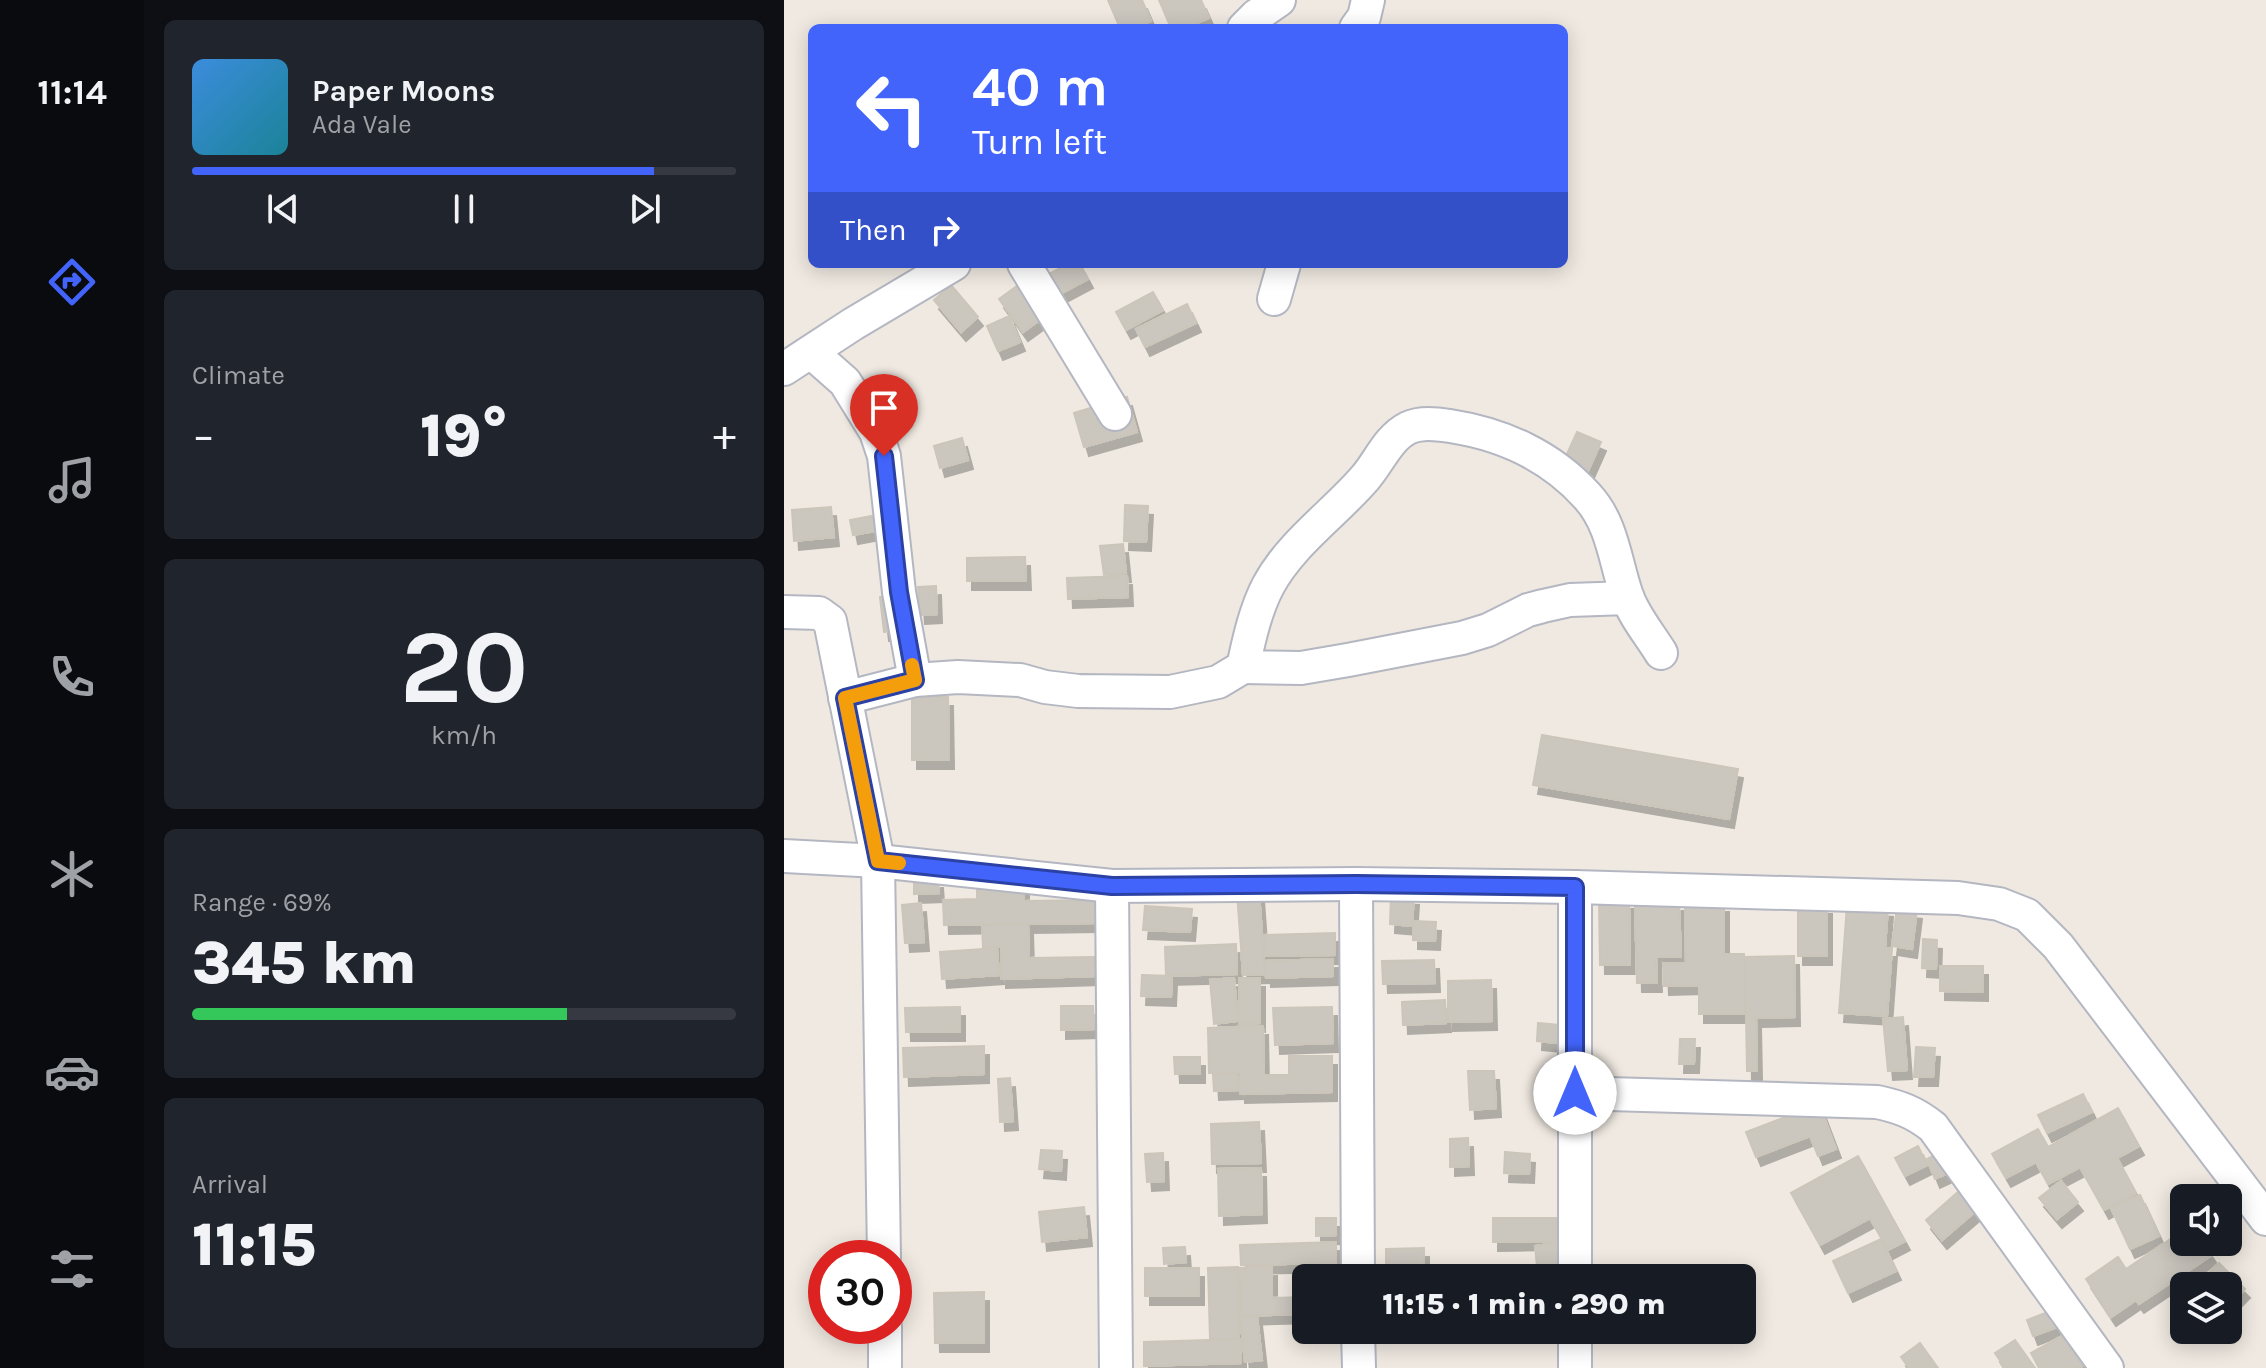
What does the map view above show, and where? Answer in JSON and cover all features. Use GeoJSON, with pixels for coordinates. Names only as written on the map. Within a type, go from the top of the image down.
{"type":"FeatureCollection","features":[{"type":"Feature","properties":{"kind":"street"},"geometry":{"type":"LineString","coordinates":[[1248,24],[1279,0]]}},
{"type":"Feature","properties":{"kind":"street"},"geometry":{"type":"LineString","coordinates":[[1359,24],[1368,0]]}},
{"type":"Feature","properties":{"kind":"street"},"geometry":{"type":"LineString","coordinates":[[784,369],[947,268]]}},
{"type":"Feature","properties":{"kind":"street"},"geometry":{"type":"LineString","coordinates":[[1026,268],[1115,414]]}},
{"type":"Feature","properties":{"kind":"street"},"geometry":{"type":"LineString","coordinates":[[1274,299],[1283,268]]}},
{"type":"Feature","properties":{"kind":"street"},"geometry":{"type":"LineString","coordinates":[[811,352],[845,382],[876,432],[884,456],[899,592],[915,680]]}},
{"type":"Feature","properties":{"kind":"street"},"geometry":{"type":"LineString","coordinates":[[1243,667],[1260,604],[1282,564],[1308,534],[1356,489],[1398,436],[1409,428],[1430,423],[1500,437],[1548,461],[1570,479],[1589,498],[1603,519],[1615,548],[1628,598],[1661,653]]}},
{"type":"Feature","properties":{"kind":"street"},"geometry":{"type":"LineString","coordinates":[[845,698],[915,680],[989,678],[1020,680],[1078,691],[1170,692],[1218,682],[1243,667],[1301,668],[1335,663],[1462,638],[1488,630],[1528,610],[1570,600],[1628,598]]}},
{"type":"Feature","properties":{"kind":"street"},"geometry":{"type":"LineString","coordinates":[[784,612],[819,613],[830,621],[878,861],[884,1240]]}},
{"type":"Feature","properties":{"kind":"street"},"geometry":{"type":"LineString","coordinates":[[784,856],[878,861],[1112,886],[1356,884],[1575,887],[1958,898],[1999,904],[2027,915],[2058,946],[2266,1219]]}},
{"type":"Feature","properties":{"kind":"street"},"geometry":{"type":"LineString","coordinates":[[1356,884],[1358,1264]]}},
{"type":"Feature","properties":{"kind":"street"},"geometry":{"type":"LineString","coordinates":[[1112,886],[1116,1368]]}},
{"type":"Feature","properties":{"kind":"street"},"geometry":{"type":"LineString","coordinates":[[1575,887],[1575,1264]]}},
{"type":"Feature","properties":{"kind":"street"},"geometry":{"type":"LineString","coordinates":[[1575,1093],[1877,1102],[1917,1114],[1933,1127],[2107,1368]]}},
{"type":"Feature","properties":{"kind":"street"},"geometry":{"type":"LineString","coordinates":[[885,1344],[885,1368]]}},
{"type":"Feature","properties":{"kind":"street"},"geometry":{"type":"LineString","coordinates":[[1358,1344],[1359,1368]]}},
{"type":"Feature","properties":{"kind":"street"},"geometry":{"type":"LineString","coordinates":[[1575,1344],[1575,1368]]}},
{"type":"Feature","properties":{"kind":"building"},"geometry":{"type":"Polygon","coordinates":[[[1108,0],[1142,0],[1151,21],[1145,24],[1118,24],[1108,0]]]}},
{"type":"Feature","properties":{"kind":"building"},"geometry":{"type":"Polygon","coordinates":[[[1159,0],[1201,0],[1209,18],[1195,24],[1169,24],[1159,0]]]}},
{"type":"Feature","properties":{"kind":"building"},"geometry":{"type":"Polygon","coordinates":[[[1060,268],[1082,268],[1088,279],[1060,294],[1049,274],[1060,268]]]}},
{"type":"Feature","properties":{"kind":"building"},"geometry":{"type":"Polygon","coordinates":[[[1028,278],[1052,311],[1023,332],[999,299],[1028,278]]]}},
{"type":"Feature","properties":{"kind":"building"},"geometry":{"type":"Polygon","coordinates":[[[951,285],[978,317],[961,332],[934,300],[951,285]]]}},
{"type":"Feature","properties":{"kind":"building"},"geometry":{"type":"Polygon","coordinates":[[[1153,292],[1163,310],[1126,330],[1116,312],[1153,292]]]}},
{"type":"Feature","properties":{"kind":"building"},"geometry":{"type":"Polygon","coordinates":[[[1187,304],[1196,323],[1145,347],[1136,329],[1187,304]]]}},
{"type":"Feature","properties":{"kind":"building"},"geometry":{"type":"Polygon","coordinates":[[[1009,316],[1020,342],[998,351],[987,326],[1009,316]]]}},
{"type":"Feature","properties":{"kind":"building"},"geometry":{"type":"Polygon","coordinates":[[[1127,397],[1137,432],[1084,447],[1074,413],[1127,397]]]}},
{"type":"Feature","properties":{"kind":"building"},"geometry":{"type":"Polygon","coordinates":[[[1577,432],[1601,442],[1585,478],[1561,467],[1577,432]]]}},
{"type":"Feature","properties":{"kind":"building"},"geometry":{"type":"Polygon","coordinates":[[[962,438],[968,460],[940,468],[934,446],[962,438]]]}},
{"type":"Feature","properties":{"kind":"building"},"geometry":{"type":"Polygon","coordinates":[[[1125,505],[1148,506],[1146,542],[1124,541],[1125,505]]]}},
{"type":"Feature","properties":{"kind":"building"},"geometry":{"type":"Polygon","coordinates":[[[831,507],[834,537],[794,541],[792,510],[831,507]]]}},
{"type":"Feature","properties":{"kind":"building"},"geometry":{"type":"Polygon","coordinates":[[[872,516],[875,531],[853,535],[850,520],[872,516]]]}},
{"type":"Feature","properties":{"kind":"building"},"geometry":{"type":"Polygon","coordinates":[[[1123,544],[1126,573],[1104,575],[1100,546],[1123,544]]]}},
{"type":"Feature","properties":{"kind":"building"},"geometry":{"type":"Polygon","coordinates":[[[1025,557],[1026,581],[967,581],[967,558],[1025,557]]]}},
{"type":"Feature","properties":{"kind":"building"},"geometry":{"type":"Polygon","coordinates":[[[1127,576],[1128,597],[1068,599],[1067,578],[1127,576]]]}},
{"type":"Feature","properties":{"kind":"building"},"geometry":{"type":"Polygon","coordinates":[[[936,586],[937,614],[920,615],[918,587],[936,586]]]}},
{"type":"Feature","properties":{"kind":"building"},"geometry":{"type":"Polygon","coordinates":[[[902,594],[906,630],[884,632],[880,597],[902,594]]]}},
{"type":"Feature","properties":{"kind":"building"},"geometry":{"type":"Polygon","coordinates":[[[912,697],[948,697],[949,760],[912,760],[912,697]]]}},
{"type":"Feature","properties":{"kind":"building"},"geometry":{"type":"Polygon","coordinates":[[[1542,735],[1738,769],[1729,819],[1533,785],[1542,735]]]}},
{"type":"Feature","properties":{"kind":"building"},"geometry":{"type":"Polygon","coordinates":[[[938,879],[939,893],[914,894],[914,880],[938,879]]]}},
{"type":"Feature","properties":{"kind":"building"},"geometry":{"type":"Polygon","coordinates":[[[977,880],[1024,880],[1024,901],[1095,900],[1095,923],[944,925],[943,900],[977,899],[977,880]]]}},
{"type":"Feature","properties":{"kind":"building"},"geometry":{"type":"Polygon","coordinates":[[[1259,892],[1265,974],[1243,975],[1237,893],[1259,892]]]}},
{"type":"Feature","properties":{"kind":"building"},"geometry":{"type":"Polygon","coordinates":[[[1391,895],[1414,896],[1412,926],[1390,924],[1391,895]]]}},
{"type":"Feature","properties":{"kind":"building"},"geometry":{"type":"Polygon","coordinates":[[[1599,900],[1629,900],[1630,965],[1600,965],[1599,900]]]}},
{"type":"Feature","properties":{"kind":"building"},"geometry":{"type":"Polygon","coordinates":[[[1679,902],[1681,957],[1656,957],[1657,983],[1637,983],[1635,903],[1679,902]]]}},
{"type":"Feature","properties":{"kind":"building"},"geometry":{"type":"Polygon","coordinates":[[[921,903],[924,942],[905,943],[902,905],[921,903]]]}},
{"type":"Feature","properties":{"kind":"building"},"geometry":{"type":"Polygon","coordinates":[[[1724,903],[1724,954],[1744,954],[1745,1014],[1699,1014],[1699,985],[1664,986],[1663,963],[1686,963],[1685,904],[1724,903]]]}},
{"type":"Feature","properties":{"kind":"building"},"geometry":{"type":"Polygon","coordinates":[[[1798,905],[1827,905],[1827,956],[1798,956],[1798,905]]]}},
{"type":"Feature","properties":{"kind":"building"},"geometry":{"type":"Polygon","coordinates":[[[1847,905],[1888,908],[1885,948],[1892,948],[1887,1016],[1839,1013],[1847,905]]]}},
{"type":"Feature","properties":{"kind":"building"},"geometry":{"type":"Polygon","coordinates":[[[1145,906],[1192,909],[1190,932],[1143,930],[1145,906]]]}},
{"type":"Feature","properties":{"kind":"building"},"geometry":{"type":"Polygon","coordinates":[[[1897,908],[1917,910],[1912,949],[1892,946],[1897,908]]]}},
{"type":"Feature","properties":{"kind":"building"},"geometry":{"type":"Polygon","coordinates":[[[1413,921],[1436,922],[1435,941],[1413,940],[1413,921]]]}},
{"type":"Feature","properties":{"kind":"building"},"geometry":{"type":"Polygon","coordinates":[[[1028,924],[1029,958],[1094,957],[1095,976],[1001,979],[1001,947],[983,947],[982,926],[1028,924]]]}},
{"type":"Feature","properties":{"kind":"building"},"geometry":{"type":"Polygon","coordinates":[[[1335,933],[1335,955],[1265,956],[1265,935],[1335,933]]]}},
{"type":"Feature","properties":{"kind":"building"},"geometry":{"type":"Polygon","coordinates":[[[1923,939],[1937,940],[1936,969],[1922,968],[1923,939]]]}},
{"type":"Feature","properties":{"kind":"building"},"geometry":{"type":"Polygon","coordinates":[[[1236,944],[1237,974],[1166,976],[1165,947],[1236,944]]]}},
{"type":"Feature","properties":{"kind":"building"},"geometry":{"type":"Polygon","coordinates":[[[997,948],[999,975],[942,979],[940,952],[997,948]]]}},
{"type":"Feature","properties":{"kind":"building"},"geometry":{"type":"Polygon","coordinates":[[[1794,956],[1795,1017],[1756,1018],[1757,1071],[1747,1071],[1745,957],[1794,956]]]}},
{"type":"Feature","properties":{"kind":"building"},"geometry":{"type":"Polygon","coordinates":[[[1333,959],[1333,976],[1266,978],[1265,961],[1333,959]]]}},
{"type":"Feature","properties":{"kind":"building"},"geometry":{"type":"Polygon","coordinates":[[[1434,960],[1435,983],[1383,984],[1382,961],[1434,960]]]}},
{"type":"Feature","properties":{"kind":"building"},"geometry":{"type":"Polygon","coordinates":[[[1940,966],[1983,966],[1983,992],[1940,991],[1940,966]]]}},
{"type":"Feature","properties":{"kind":"building"},"geometry":{"type":"Polygon","coordinates":[[[1142,975],[1172,976],[1171,997],[1141,996],[1142,975]]]}},
{"type":"Feature","properties":{"kind":"building"},"geometry":{"type":"Polygon","coordinates":[[[1234,978],[1238,1021],[1214,1024],[1210,980],[1234,978]]]}},
{"type":"Feature","properties":{"kind":"building"},"geometry":{"type":"Polygon","coordinates":[[[1239,978],[1260,978],[1260,1023],[1239,1024],[1239,978]]]}},
{"type":"Feature","properties":{"kind":"building"},"geometry":{"type":"Polygon","coordinates":[[[1491,980],[1492,1021],[1448,1022],[1448,981],[1491,980]]]}},
{"type":"Feature","properties":{"kind":"building"},"geometry":{"type":"Polygon","coordinates":[[[1445,1000],[1446,1023],[1403,1025],[1402,1002],[1445,1000]]]}},
{"type":"Feature","properties":{"kind":"building"},"geometry":{"type":"Polygon","coordinates":[[[1061,1006],[1093,1006],[1094,1029],[1061,1030],[1061,1006]]]}},
{"type":"Feature","properties":{"kind":"building"},"geometry":{"type":"Polygon","coordinates":[[[960,1007],[960,1032],[906,1032],[905,1008],[960,1007]]]}},
{"type":"Feature","properties":{"kind":"building"},"geometry":{"type":"Polygon","coordinates":[[[1332,1007],[1333,1043],[1275,1045],[1273,1008],[1332,1007]]]}},
{"type":"Feature","properties":{"kind":"building"},"geometry":{"type":"Polygon","coordinates":[[[1903,1017],[1907,1070],[1888,1071],[1883,1019],[1903,1017]]]}},
{"type":"Feature","properties":{"kind":"building"},"geometry":{"type":"Polygon","coordinates":[[[1538,1023],[1559,1025],[1557,1043],[1537,1041],[1538,1023]]]}},
{"type":"Feature","properties":{"kind":"building"},"geometry":{"type":"Polygon","coordinates":[[[1263,1026],[1264,1075],[1289,1075],[1289,1056],[1332,1056],[1332,1092],[1240,1094],[1240,1072],[1209,1073],[1208,1028],[1263,1026]]]}},
{"type":"Feature","properties":{"kind":"building"},"geometry":{"type":"Polygon","coordinates":[[[1680,1039],[1695,1039],[1694,1064],[1679,1064],[1680,1039]]]}},
{"type":"Feature","properties":{"kind":"building"},"geometry":{"type":"Polygon","coordinates":[[[984,1046],[984,1074],[904,1077],[903,1048],[984,1046]]]}},
{"type":"Feature","properties":{"kind":"building"},"geometry":{"type":"Polygon","coordinates":[[[1916,1047],[1935,1048],[1933,1077],[1914,1077],[1916,1047]]]}},
{"type":"Feature","properties":{"kind":"building"},"geometry":{"type":"Polygon","coordinates":[[[1174,1057],[1200,1057],[1200,1074],[1175,1074],[1174,1057]]]}},
{"type":"Feature","properties":{"kind":"building"},"geometry":{"type":"Polygon","coordinates":[[[1468,1071],[1494,1071],[1496,1108],[1470,1110],[1468,1071]]]}},
{"type":"Feature","properties":{"kind":"building"},"geometry":{"type":"Polygon","coordinates":[[[1237,1074],[1238,1090],[1214,1091],[1213,1075],[1237,1074]]]}},
{"type":"Feature","properties":{"kind":"building"},"geometry":{"type":"Polygon","coordinates":[[[1010,1078],[1013,1121],[1000,1122],[998,1079],[1010,1078]]]}},
{"type":"Feature","properties":{"kind":"building"},"geometry":{"type":"Polygon","coordinates":[[[2083,1094],[2092,1112],[2047,1133],[2038,1115],[2083,1094]]]}},
{"type":"Feature","properties":{"kind":"building"},"geometry":{"type":"Polygon","coordinates":[[[1819,1104],[1836,1149],[1818,1156],[1810,1136],[1756,1157],[1746,1132],[1819,1104]]]}},
{"type":"Feature","properties":{"kind":"building"},"geometry":{"type":"Polygon","coordinates":[[[2118,1108],[2139,1146],[2117,1158],[2136,1193],[2104,1210],[2080,1167],[2048,1184],[2036,1162],[2006,1178],[1992,1154],[2038,1129],[2048,1147],[2118,1108]]]}},
{"type":"Feature","properties":{"kind":"building"},"geometry":{"type":"Polygon","coordinates":[[[1259,1122],[1261,1163],[1212,1164],[1211,1124],[1259,1122]]]}},
{"type":"Feature","properties":{"kind":"building"},"geometry":{"type":"Polygon","coordinates":[[[1468,1138],[1469,1166],[1450,1167],[1450,1139],[1468,1138]]]}},
{"type":"Feature","properties":{"kind":"building"},"geometry":{"type":"Polygon","coordinates":[[[1918,1146],[1927,1165],[1905,1176],[1895,1158],[1918,1146]]]}},
{"type":"Feature","properties":{"kind":"building"},"geometry":{"type":"Polygon","coordinates":[[[1041,1150],[1062,1151],[1061,1171],[1039,1169],[1041,1150]]]}},
{"type":"Feature","properties":{"kind":"building"},"geometry":{"type":"Polygon","coordinates":[[[1945,1150],[1954,1170],[1935,1179],[1927,1159],[1945,1150]]]}},
{"type":"Feature","properties":{"kind":"building"},"geometry":{"type":"Polygon","coordinates":[[[1505,1152],[1530,1154],[1529,1174],[1504,1173],[1505,1152]]]}},
{"type":"Feature","properties":{"kind":"building"},"geometry":{"type":"Polygon","coordinates":[[[1163,1153],[1164,1181],[1147,1182],[1145,1154],[1163,1153]]]}},
{"type":"Feature","properties":{"kind":"building"},"geometry":{"type":"Polygon","coordinates":[[[1858,1156],[1905,1241],[1888,1250],[1870,1218],[1820,1245],[1791,1193],[1858,1156]]]}},
{"type":"Feature","properties":{"kind":"building"},"geometry":{"type":"Polygon","coordinates":[[[1261,1168],[1262,1214],[1219,1216],[1218,1169],[1261,1168]]]}},
{"type":"Feature","properties":{"kind":"building"},"geometry":{"type":"Polygon","coordinates":[[[2061,1181],[2078,1202],[2057,1219],[2039,1198],[2061,1181]]]}},
{"type":"Feature","properties":{"kind":"building"},"geometry":{"type":"Polygon","coordinates":[[[1967,1184],[1984,1204],[1942,1240],[1926,1220],[1967,1184]]]}},
{"type":"Feature","properties":{"kind":"building"},"geometry":{"type":"Polygon","coordinates":[[[2140,1195],[2159,1236],[2130,1249],[2111,1208],[2140,1195]]]}},
{"type":"Feature","properties":{"kind":"building"},"geometry":{"type":"Polygon","coordinates":[[[1084,1207],[1087,1237],[1042,1242],[1039,1212],[1084,1207]]]}},
{"type":"Feature","properties":{"kind":"building"},"geometry":{"type":"Polygon","coordinates":[[[1316,1218],[1336,1218],[1336,1235],[1316,1236],[1316,1218]]]}},
{"type":"Feature","properties":{"kind":"building"},"geometry":{"type":"Polygon","coordinates":[[[1493,1218],[1556,1218],[1556,1241],[1493,1242],[1493,1218]]]}},
{"type":"Feature","properties":{"kind":"building"},"geometry":{"type":"Polygon","coordinates":[[[1881,1239],[1896,1271],[1848,1293],[1833,1261],[1881,1239]]]}},
{"type":"Feature","properties":{"kind":"building"},"geometry":{"type":"Polygon","coordinates":[[[2170,1239],[2170,1256],[2211,1256],[2187,1272],[2170,1272],[2170,1283],[2139,1304],[2136,1300],[2111,1317],[2086,1279],[2118,1257],[2126,1269],[2170,1239]]]}},
{"type":"Feature","properties":{"kind":"building"},"geometry":{"type":"Polygon","coordinates":[[[1336,1242],[1336,1263],[1241,1265],[1240,1245],[1336,1242]]]}},
{"type":"Feature","properties":{"kind":"building"},"geometry":{"type":"Polygon","coordinates":[[[1556,1243],[1558,1263],[1537,1264],[1535,1246],[1556,1243]]]}},
{"type":"Feature","properties":{"kind":"building"},"geometry":{"type":"Polygon","coordinates":[[[1185,1247],[1186,1262],[1164,1264],[1163,1248],[1185,1247]]]}},
{"type":"Feature","properties":{"kind":"building"},"geometry":{"type":"Polygon","coordinates":[[[1424,1248],[1424,1264],[1386,1264],[1386,1249],[1424,1248]]]}},
{"type":"Feature","properties":{"kind":"building"},"geometry":{"type":"Polygon","coordinates":[[[2219,1263],[2228,1272],[2210,1272],[2219,1263]]]}},
{"type":"Feature","properties":{"kind":"building"},"geometry":{"type":"Polygon","coordinates":[[[1238,1267],[1239,1339],[1210,1339],[1208,1268],[1238,1267]]]}},
{"type":"Feature","properties":{"kind":"building"},"geometry":{"type":"Polygon","coordinates":[[[1272,1267],[1272,1298],[1292,1297],[1292,1314],[1241,1316],[1240,1268],[1272,1267]]]}},
{"type":"Feature","properties":{"kind":"building"},"geometry":{"type":"Polygon","coordinates":[[[1145,1268],[1199,1268],[1199,1296],[1145,1296],[1145,1268]]]}},
{"type":"Feature","properties":{"kind":"building"},"geometry":{"type":"Polygon","coordinates":[[[984,1292],[984,1343],[935,1343],[934,1293],[984,1292]]]}},
{"type":"Feature","properties":{"kind":"building"},"geometry":{"type":"Polygon","coordinates":[[[2056,1309],[2063,1325],[2033,1336],[2027,1320],[2056,1309]]]}},
{"type":"Feature","properties":{"kind":"building"},"geometry":{"type":"Polygon","coordinates":[[[1257,1316],[1262,1360],[1245,1362],[1240,1317],[1257,1316]]]}},
{"type":"Feature","properties":{"kind":"building"},"geometry":{"type":"Polygon","coordinates":[[[2071,1331],[2088,1363],[2079,1368],[2039,1368],[2031,1353],[2071,1331]]]}},
{"type":"Feature","properties":{"kind":"building"},"geometry":{"type":"Polygon","coordinates":[[[1241,1339],[1241,1363],[1144,1366],[1144,1342],[1241,1339]]]}},
{"type":"Feature","properties":{"kind":"building"},"geometry":{"type":"Polygon","coordinates":[[[2015,1340],[2035,1368],[2005,1368],[1995,1353],[2015,1340]]]}},
{"type":"Feature","properties":{"kind":"building"},"geometry":{"type":"Polygon","coordinates":[[[1920,1343],[1938,1368],[1909,1368],[1901,1357],[1920,1343]]]}},
{"type":"Feature","properties":{"kind":"slow traffic"},"geometry":{"type":"LineString","coordinates":[[899,863],[878,861],[845,698],[915,680],[912,665]]}},
{"type":"Feature","properties":{"kind":"route"},"geometry":{"type":"LineString","coordinates":[[884,456],[899,592],[915,680],[845,698],[878,861],[1112,886],[1356,884],[1575,887],[1575,1093]]}}]}
